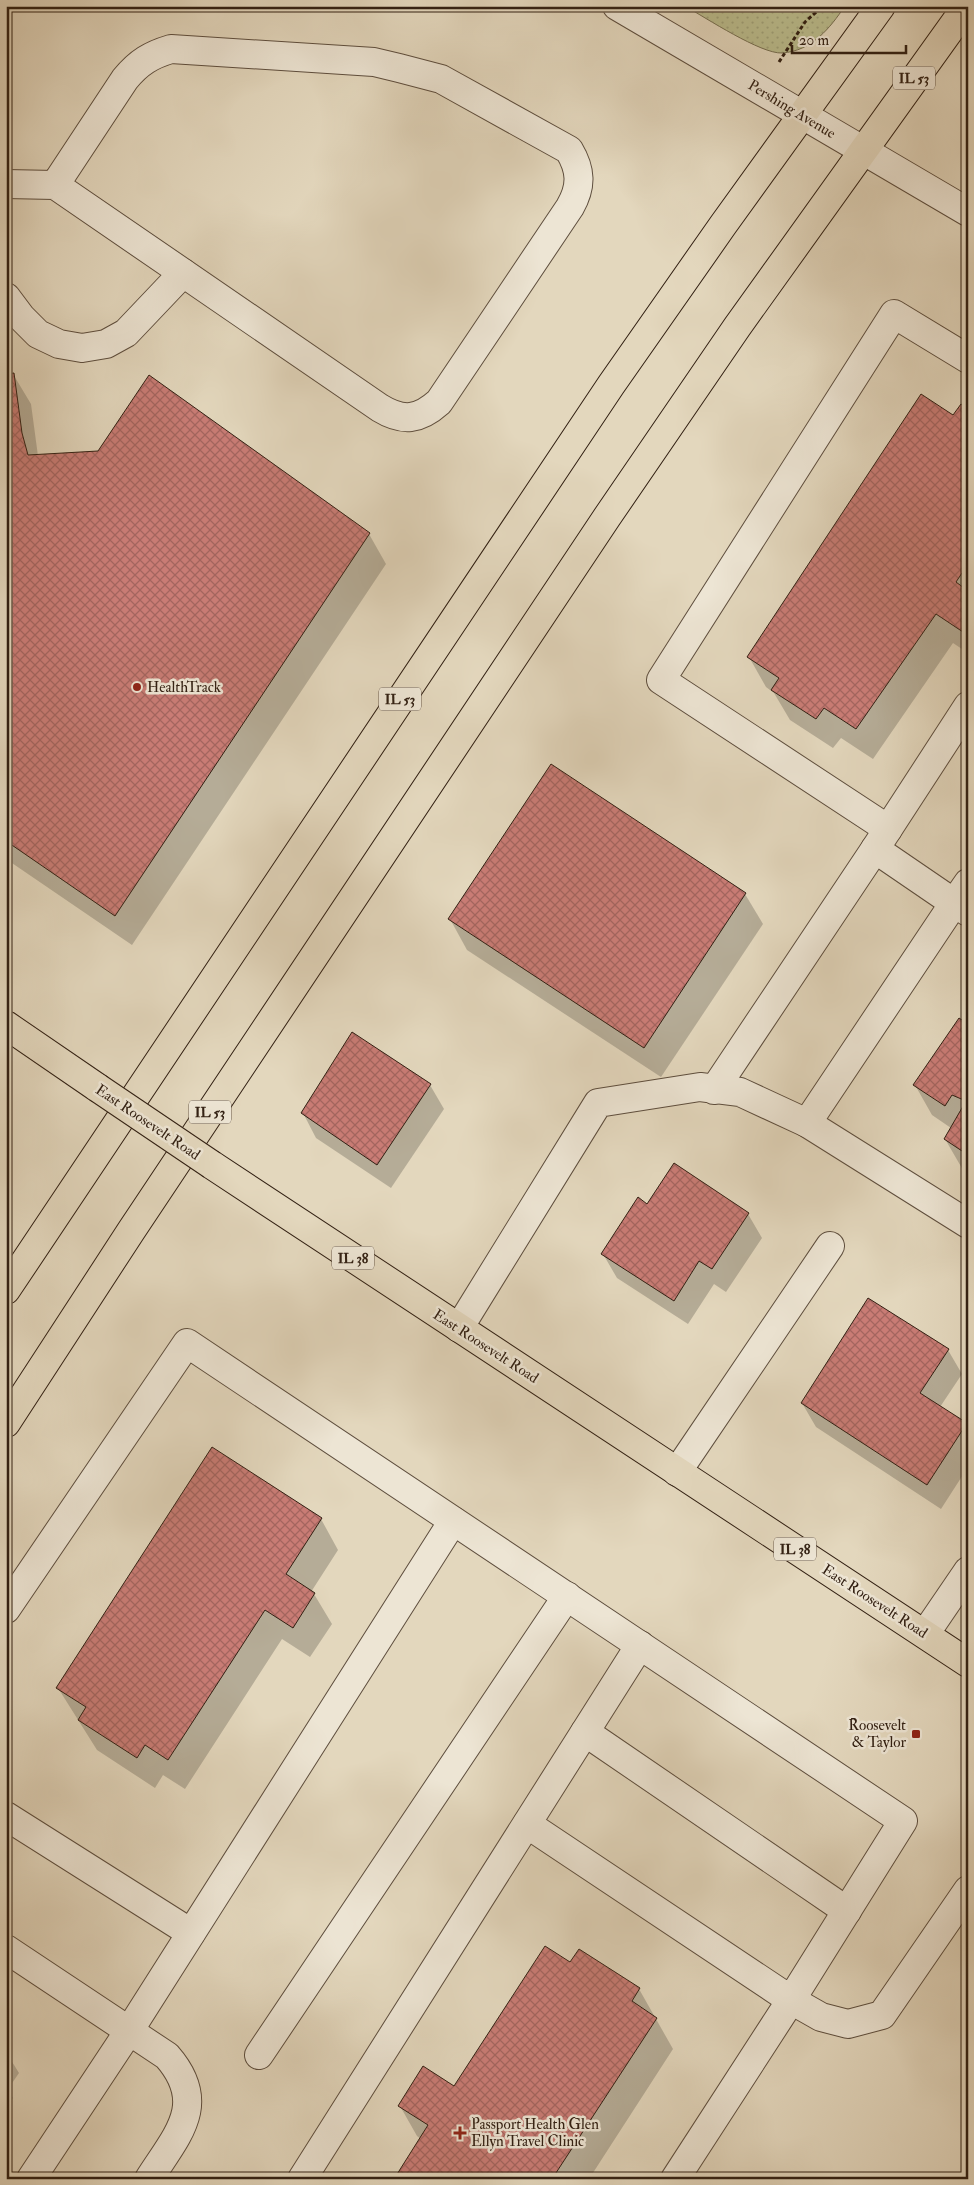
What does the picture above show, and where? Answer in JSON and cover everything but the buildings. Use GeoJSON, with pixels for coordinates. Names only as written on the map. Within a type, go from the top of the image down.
{"type":"FeatureCollection","features":[{"type":"Feature","properties":{"kind":"main road","name":"IL 53"},"geometry":{"type":"LineString","coordinates":[[6,1290],[606,393],[881,6]]}},
{"type":"Feature","properties":{"kind":"main road","name":"IL 53"},"geometry":{"type":"LineString","coordinates":[[6,1423],[303,971],[607,517],[737,326],[967,6]]}},
{"type":"Feature","properties":{"kind":"main road","name":"East Roosevelt Road"},"geometry":{"type":"LineString","coordinates":[[6,1025],[212,1165],[968,1663]]}},
{"type":"Feature","properties":{"kind":"street","name":"Pershing Avenue"},"geometry":{"type":"LineString","coordinates":[[617,6],[968,212]]}},
{"type":"Feature","properties":{"kind":"street"},"geometry":{"type":"LineString","coordinates":[[6,184],[55,185],[380,408],[391,415],[404,418],[417,417],[439,402],[570,207],[579,185],[579,172],[569,150],[440,79],[374,62],[171,49],[153,54],[138,64],[125,79],[55,185]]}},
{"type":"Feature","properties":{"kind":"street"},"geometry":{"type":"LineString","coordinates":[[6,297],[38,334],[59,344],[82,348],[106,344],[126,332],[183,273]]}},
{"type":"Feature","properties":{"kind":"street"},"geometry":{"type":"LineString","coordinates":[[807,1123],[963,900],[662,680],[894,314],[968,359]]}},
{"type":"Feature","properties":{"kind":"street"},"geometry":{"type":"LineString","coordinates":[[714,1090],[882,839],[968,706]]}},
{"type":"Feature","properties":{"kind":"street"},"geometry":{"type":"LineString","coordinates":[[459,1328],[598,1103],[700,1087],[740,1092],[807,1123],[968,1224]]}},
{"type":"Feature","properties":{"kind":"street"},"geometry":{"type":"LineString","coordinates":[[677,1472],[830,1246]]}},
{"type":"Feature","properties":{"kind":"street"},"geometry":{"type":"LineString","coordinates":[[6,1609],[187,1343],[903,1821],[676,2179]]}},
{"type":"Feature","properties":{"kind":"street"},"geometry":{"type":"LineString","coordinates":[[31,2179],[191,1933],[453,1521]]}},
{"type":"Feature","properties":{"kind":"street"},"geometry":{"type":"LineString","coordinates":[[925,1634],[968,1571]]}},
{"type":"Feature","properties":{"kind":"street"},"geometry":{"type":"LineString","coordinates":[[259,2055],[566,1596]]}},
{"type":"Feature","properties":{"kind":"street"},"geometry":{"type":"LineString","coordinates":[[302,2179],[640,1646]]}},
{"type":"Feature","properties":{"kind":"street"},"geometry":{"type":"LineString","coordinates":[[585,1732],[847,1911]]}},
{"type":"Feature","properties":{"kind":"street"},"geometry":{"type":"LineString","coordinates":[[6,1816],[191,1933]]}},
{"type":"Feature","properties":{"kind":"street"},"geometry":{"type":"LineString","coordinates":[[527,1824],[791,2000],[821,2017],[848,2024],[882,2015],[968,1890]]}},
{"type":"Feature","properties":{"kind":"street"},"geometry":{"type":"LineString","coordinates":[[6,1949],[167,2056],[178,2068],[186,2084],[188,2101],[186,2118],[160,2175]]}},
{"type":"Feature","properties":{"kind":"path"},"geometry":{"type":"LineString","coordinates":[[761,91],[805,22],[822,6]]}},
{"type":"Feature","properties":{"kind":"green space"},"geometry":{"type":"Polygon","coordinates":[[[685,6],[845,6],[826,30],[811,43],[802,48],[782,53],[773,52],[748,42],[685,6]]]}},
{"type":"Feature","properties":{"kind":"place","name":"HealthTrack"},"geometry":{"type":"Point","coordinates":[137,687]}},
{"type":"Feature","properties":{"kind":"place","name":"Roosevelt & Taylor"},"geometry":{"type":"Point","coordinates":[916,1734]}},
{"type":"Feature","properties":{"kind":"place","name":"Passport Health Glen Ellyn Travel Clinic"},"geometry":{"type":"Point","coordinates":[460,2133]}}]}
